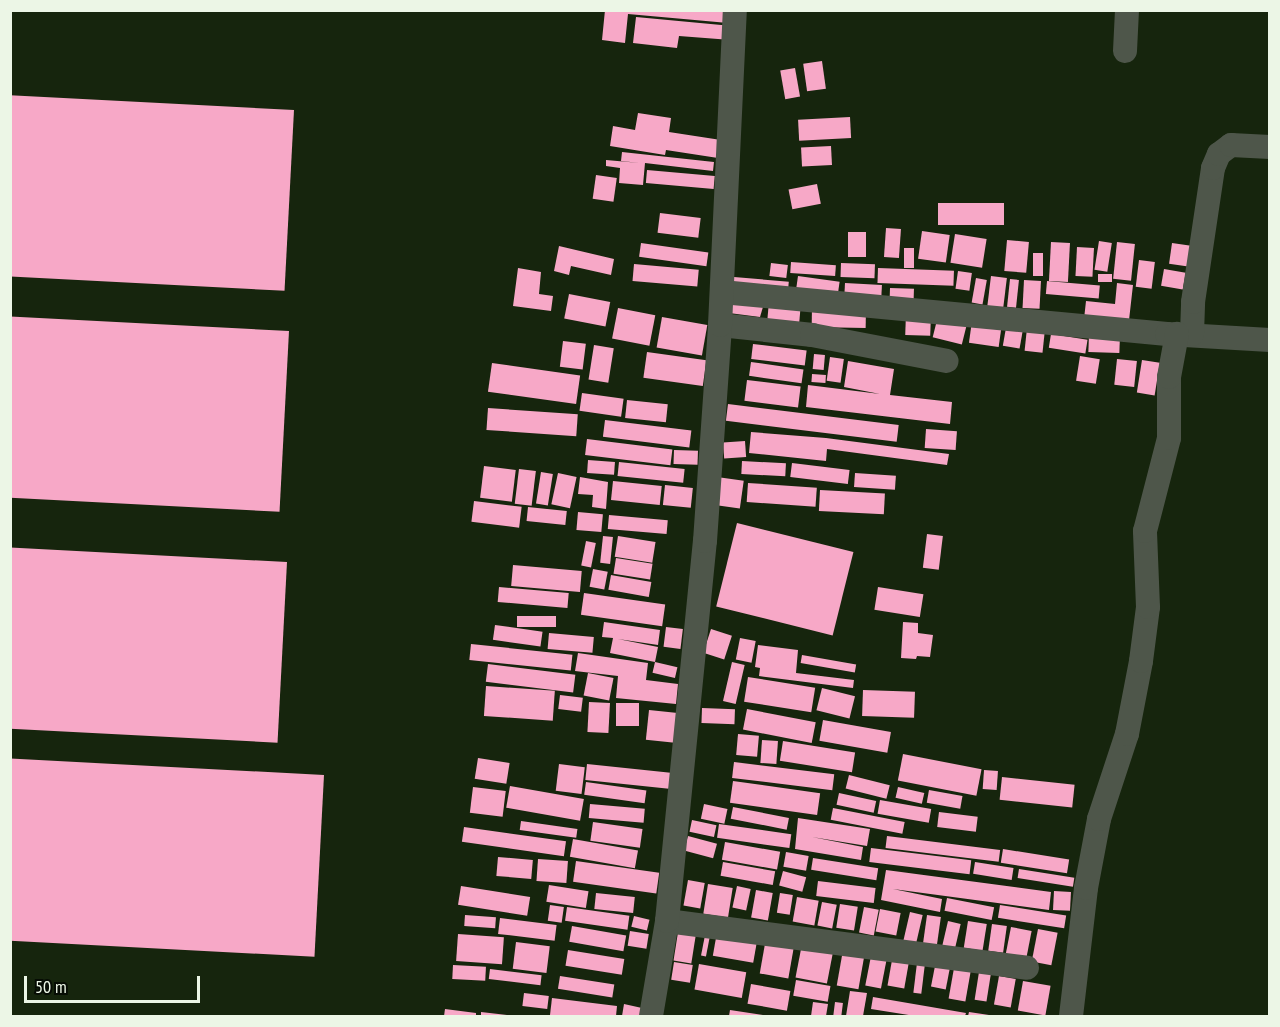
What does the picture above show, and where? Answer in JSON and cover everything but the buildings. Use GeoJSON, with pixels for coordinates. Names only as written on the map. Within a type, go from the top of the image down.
{"type":"FeatureCollection","features":[{"type":"Feature","properties":{"kind":"street"},"geometry":{"type":"LineString","coordinates":[[651,1017],[667,921],[705,541],[722,292],[735,10]]}},
{"type":"Feature","properties":{"kind":"street"},"geometry":{"type":"LineString","coordinates":[[1125,51],[1128,10]]}},
{"type":"Feature","properties":{"kind":"street"},"geometry":{"type":"LineString","coordinates":[[1071,1017],[1086,888],[1100,819],[1112,775],[1127,734],[1141,661],[1148,607],[1145,531],[1169,438],[1169,377],[1185,334],[1193,302],[1213,168],[1219,154],[1231,145],[1269,147]]}},
{"type":"Feature","properties":{"kind":"street"},"geometry":{"type":"LineString","coordinates":[[722,292],[1269,340]]}},
{"type":"Feature","properties":{"kind":"street"},"geometry":{"type":"LineString","coordinates":[[720,325],[813,335],[947,361]]}},
{"type":"Feature","properties":{"kind":"street"},"geometry":{"type":"LineString","coordinates":[[667,921],[1027,968]]}}]}
